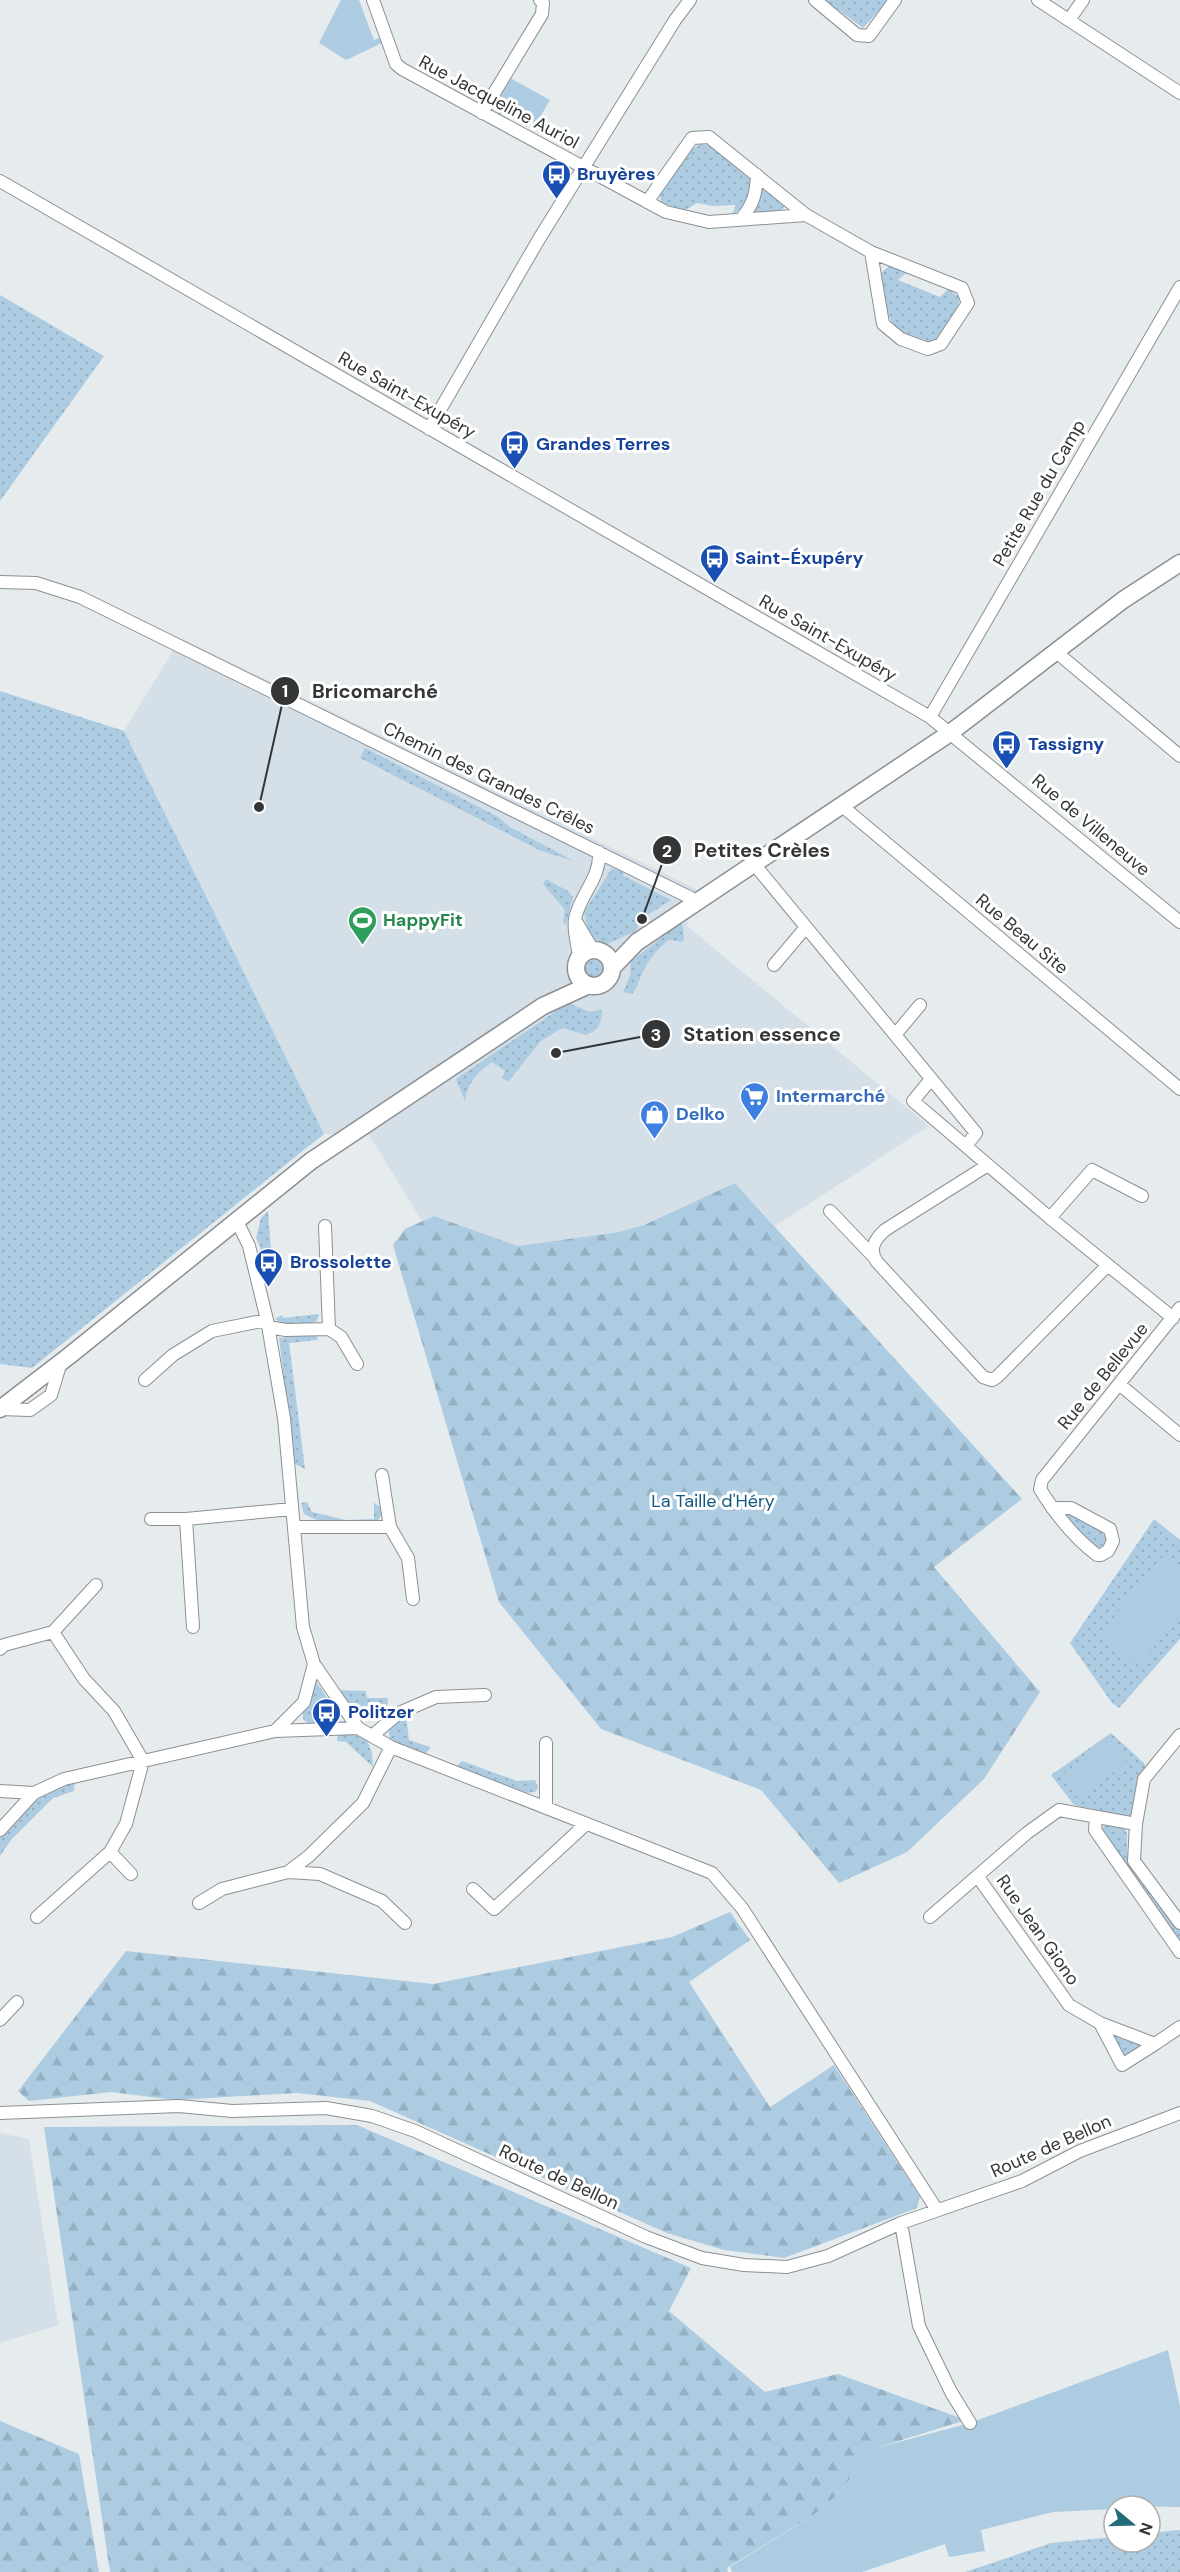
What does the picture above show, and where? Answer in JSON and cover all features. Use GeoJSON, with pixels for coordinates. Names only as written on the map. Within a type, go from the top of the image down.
{"type":"FeatureCollection","features":[{"type":"Feature","properties":{"kind":"main road"},"geometry":{"type":"LineString","coordinates":[[588,957],[580,979],[589,985],[598,986],[607,981],[612,968],[637,942],[950,733],[1123,600],[1180,563]]}},
{"type":"Feature","properties":{"kind":"main road"},"geometry":{"type":"LineString","coordinates":[[543,1006],[588,957],[637,942]]}},
{"type":"Feature","properties":{"kind":"main road"},"geometry":{"type":"LineString","coordinates":[[588,957],[610,959],[612,968]]}},
{"type":"Feature","properties":{"kind":"main road"},"geometry":{"type":"LineString","coordinates":[[0,1409],[311,1161],[543,1006],[589,985]]}},
{"type":"Feature","properties":{"kind":"street","name":"Rue Jacqueline Auriol"},"geometry":{"type":"LineString","coordinates":[[373,0],[396,63],[402,69],[666,212],[709,222],[806,215]]}},
{"type":"Feature","properties":{"kind":"street"},"geometry":{"type":"LineString","coordinates":[[482,113],[542,14],[543,3],[540,0]]}},
{"type":"Feature","properties":{"kind":"street"},"geometry":{"type":"LineString","coordinates":[[429,429],[539,239],[690,0]]}},
{"type":"Feature","properties":{"kind":"street"},"geometry":{"type":"LineString","coordinates":[[815,0],[857,35],[863,37],[869,36],[895,0]]}},
{"type":"Feature","properties":{"kind":"street"},"geometry":{"type":"LineString","coordinates":[[1038,0],[1180,93]]}},
{"type":"Feature","properties":{"kind":"street"},"geometry":{"type":"LineString","coordinates":[[1069,20],[1083,0]]}},
{"type":"Feature","properties":{"kind":"street"},"geometry":{"type":"LineString","coordinates":[[647,202],[692,138],[710,137],[806,215],[871,252],[962,288],[968,303],[941,344],[928,349],[901,339],[883,324],[871,252]]}},
{"type":"Feature","properties":{"kind":"street"},"geometry":{"type":"LineString","coordinates":[[742,218],[752,206],[756,194],[757,175]]}},
{"type":"Feature","properties":{"kind":"street","name":"Rue Saint-Exupéry"},"geometry":{"type":"LineString","coordinates":[[0,181],[930,717],[950,733]]}},
{"type":"Feature","properties":{"kind":"street","name":"Petite Rue du Camp"},"geometry":{"type":"LineString","coordinates":[[930,717],[1180,287]]}},
{"type":"Feature","properties":{"kind":"street","name":"Chemin des Grandes Crêles"},"geometry":{"type":"LineString","coordinates":[[0,582],[36,583],[80,597],[599,852],[691,898],[695,903]]}},
{"type":"Feature","properties":{"kind":"street"},"geometry":{"type":"LineString","coordinates":[[1055,651],[1180,756]]}},
{"type":"Feature","properties":{"kind":"street","name":"Rue de Villeneuve"},"geometry":{"type":"LineString","coordinates":[[950,733],[1180,922]]}},
{"type":"Feature","properties":{"kind":"street","name":"Rue Beau Site"},"geometry":{"type":"LineString","coordinates":[[842,806],[1180,1089]]}},
{"type":"Feature","properties":{"kind":"street"},"geometry":{"type":"LineString","coordinates":[[588,957],[575,934],[575,919],[585,892],[596,876],[600,863],[599,852]]}},
{"type":"Feature","properties":{"kind":"street"},"geometry":{"type":"LineString","coordinates":[[754,864],[976,1133],[966,1146]]}},
{"type":"Feature","properties":{"kind":"street"},"geometry":{"type":"LineString","coordinates":[[774,964],[806,927]]}},
{"type":"Feature","properties":{"kind":"street"},"geometry":{"type":"LineString","coordinates":[[895,1035],[920,1005]]}},
{"type":"Feature","properties":{"kind":"street"},"geometry":{"type":"LineString","coordinates":[[931,1079],[913,1101],[1108,1265],[1176,1313]]}},
{"type":"Feature","properties":{"kind":"street"},"geometry":{"type":"LineString","coordinates":[[873,1256],[873,1246],[885,1230],[988,1165]]}},
{"type":"Feature","properties":{"kind":"street"},"geometry":{"type":"LineString","coordinates":[[1050,1218],[1092,1170],[1142,1196]]}},
{"type":"Feature","properties":{"kind":"street"},"geometry":{"type":"LineString","coordinates":[[830,1211],[983,1377],[992,1380],[1108,1265]]}},
{"type":"Feature","properties":{"kind":"street"},"geometry":{"type":"LineString","coordinates":[[237,1221],[249,1246],[268,1324],[284,1418],[303,1627],[314,1664],[358,1728]]}},
{"type":"Feature","properties":{"kind":"street"},"geometry":{"type":"LineString","coordinates":[[325,1226],[329,1329]]}},
{"type":"Feature","properties":{"kind":"street","name":"Rue de Bellevue"},"geometry":{"type":"LineString","coordinates":[[1052,1508],[1041,1489],[1042,1480],[1176,1313]]}},
{"type":"Feature","properties":{"kind":"street"},"geometry":{"type":"LineString","coordinates":[[145,1380],[173,1355],[212,1331],[268,1324],[286,1330],[329,1329],[341,1337],[357,1364]]}},
{"type":"Feature","properties":{"kind":"street"},"geometry":{"type":"LineString","coordinates":[[1119,1384],[1180,1435]]}},
{"type":"Feature","properties":{"kind":"street"},"geometry":{"type":"LineString","coordinates":[[382,1475],[390,1527],[408,1558],[413,1599]]}},
{"type":"Feature","properties":{"kind":"street"},"geometry":{"type":"LineString","coordinates":[[1052,1508],[1071,1508],[1110,1529],[1113,1541],[1108,1551],[1096,1555],[1069,1531],[1052,1508]]}},
{"type":"Feature","properties":{"kind":"street"},"geometry":{"type":"LineString","coordinates":[[151,1519],[186,1519],[292,1509]]}},
{"type":"Feature","properties":{"kind":"street"},"geometry":{"type":"LineString","coordinates":[[186,1519],[193,1627]]}},
{"type":"Feature","properties":{"kind":"street"},"geometry":{"type":"LineString","coordinates":[[294,1527],[390,1527]]}},
{"type":"Feature","properties":{"kind":"street"},"geometry":{"type":"LineString","coordinates":[[0,1649],[4,1645],[53,1632],[96,1585]]}},
{"type":"Feature","properties":{"kind":"street"},"geometry":{"type":"LineString","coordinates":[[37,1917],[110,1852],[126,1824],[143,1761],[114,1711],[84,1679],[53,1632]]}},
{"type":"Feature","properties":{"kind":"street"},"geometry":{"type":"LineString","coordinates":[[275,1731],[304,1702],[314,1664]]}},
{"type":"Feature","properties":{"kind":"street"},"geometry":{"type":"LineString","coordinates":[[373,1735],[399,1713],[436,1697],[485,1695]]}},
{"type":"Feature","properties":{"kind":"street"},"geometry":{"type":"LineString","coordinates":[[0,1830],[34,1793],[64,1779],[275,1731],[358,1728],[391,1747],[712,1873],[742,1908],[937,2210]]}},
{"type":"Feature","properties":{"kind":"street"},"geometry":{"type":"LineString","coordinates":[[1180,1735],[1144,1779],[1136,1824],[1134,1861],[1180,1923]]}},
{"type":"Feature","properties":{"kind":"street"},"geometry":{"type":"LineString","coordinates":[[546,1743],[546,1808]]}},
{"type":"Feature","properties":{"kind":"street"},"geometry":{"type":"LineString","coordinates":[[288,1872],[309,1856],[363,1803],[391,1747]]}},
{"type":"Feature","properties":{"kind":"street"},"geometry":{"type":"LineString","coordinates":[[0,1791],[34,1793]]}},
{"type":"Feature","properties":{"kind":"street"},"geometry":{"type":"LineString","coordinates":[[930,1917],[1027,1833],[1059,1809],[1136,1824]]}},
{"type":"Feature","properties":{"kind":"street"},"geometry":{"type":"LineString","coordinates":[[1096,1817],[1095,1830],[1180,1952]]}},
{"type":"Feature","properties":{"kind":"street"},"geometry":{"type":"LineString","coordinates":[[473,1888],[494,1909],[586,1824]]}},
{"type":"Feature","properties":{"kind":"street"},"geometry":{"type":"LineString","coordinates":[[110,1852],[131,1874]]}},
{"type":"Feature","properties":{"kind":"street"},"geometry":{"type":"LineString","coordinates":[[309,1856],[320,1874]]}},
{"type":"Feature","properties":{"kind":"street"},"geometry":{"type":"LineString","coordinates":[[199,1903],[222,1889],[288,1872],[320,1874],[382,1901],[405,1923]]}},
{"type":"Feature","properties":{"kind":"street","name":"Rue Jean Giono"},"geometry":{"type":"LineString","coordinates":[[978,1877],[1069,2005],[1100,2023],[1155,2044]]}},
{"type":"Feature","properties":{"kind":"street"},"geometry":{"type":"LineString","coordinates":[[0,2020],[17,2002]]}},
{"type":"Feature","properties":{"kind":"street"},"geometry":{"type":"LineString","coordinates":[[1100,2023],[1122,2066],[1180,2026]]}},
{"type":"Feature","properties":{"kind":"street","name":"Route de Bellon"},"geometry":{"type":"LineString","coordinates":[[0,2113],[179,2106],[232,2111],[326,2108],[372,2116],[415,2131],[646,2237],[702,2258],[788,2267],[828,2256],[901,2223],[1022,2181],[1080,2151],[1180,2113]]}},
{"type":"Feature","properties":{"kind":"street","name":"Route de Bellon"},"geometry":{"type":"LineString","coordinates":[[0,2119],[179,2113],[197,2109]]}},
{"type":"Feature","properties":{"kind":"street"},"geometry":{"type":"LineString","coordinates":[[901,2223],[919,2326],[951,2392],[970,2423]]}},
{"type":"Feature","properties":{"kind":"shaded area"},"geometry":{"type":"Polygon","coordinates":[[[181,638],[696,889],[687,926],[929,1126],[775,1226],[735,1183],[644,1225],[619,1232],[518,1246],[434,1216],[422,1221],[369,1135],[324,1134],[124,731],[181,638]]]}},
{"type":"Feature","properties":{"kind":"shaded area"},"geometry":{"type":"Polygon","coordinates":[[[0,2133],[29,2139],[58,2325],[0,2343],[0,2133]]]}},
{"type":"Feature","properties":{"kind":"green space"},"geometry":{"type":"Polygon","coordinates":[[[341,0],[359,0],[374,40],[382,37],[382,43],[346,60],[319,43],[341,0]]]}},
{"type":"Feature","properties":{"kind":"green space"},"geometry":{"type":"Polygon","coordinates":[[[825,0],[886,0],[887,2],[863,28],[825,0]]]}},
{"type":"Feature","properties":{"kind":"green space"},"geometry":{"type":"Polygon","coordinates":[[[510,78],[550,100],[536,124],[506,107],[500,116],[496,105],[510,78]]]}},
{"type":"Feature","properties":{"kind":"green space"},"geometry":{"type":"Polygon","coordinates":[[[700,144],[709,145],[749,174],[751,187],[749,198],[743,207],[732,215],[736,205],[713,206],[697,203],[684,211],[661,202],[660,195],[692,149],[700,144]]]}},
{"type":"Feature","properties":{"kind":"green space"},"geometry":{"type":"Polygon","coordinates":[[[760,187],[785,203],[783,209],[778,212],[753,213],[760,197],[760,187]]]}},
{"type":"Feature","properties":{"kind":"green space"},"geometry":{"type":"Polygon","coordinates":[[[889,266],[906,273],[898,280],[940,297],[948,289],[960,297],[951,322],[934,343],[906,334],[892,321],[885,301],[880,274],[889,266]]]}},
{"type":"Feature","properties":{"kind":"green space"},"geometry":{"type":"Polygon","coordinates":[[[0,295],[104,356],[0,501],[0,295]]]}},
{"type":"Feature","properties":{"kind":"green space"},"geometry":{"type":"Polygon","coordinates":[[[0,691],[124,731],[324,1134],[32,1368],[0,1364],[0,691]]]}},
{"type":"Feature","properties":{"kind":"green space"},"geometry":{"type":"Polygon","coordinates":[[[365,748],[498,817],[510,827],[574,861],[541,851],[360,758],[365,748]]]}},
{"type":"Feature","properties":{"kind":"green space"},"geometry":{"type":"Polygon","coordinates":[[[612,868],[622,871],[624,876],[671,900],[640,920],[636,931],[607,944],[589,937],[584,912],[612,868]]]}},
{"type":"Feature","properties":{"kind":"green space"},"geometry":{"type":"Polygon","coordinates":[[[546,879],[568,891],[573,897],[566,925],[563,922],[565,910],[543,884],[546,879]]]}},
{"type":"Feature","properties":{"kind":"green space"},"geometry":{"type":"Polygon","coordinates":[[[682,922],[684,939],[682,942],[669,940],[665,943],[649,961],[632,994],[623,992],[630,976],[631,961],[682,922]]]}},
{"type":"Feature","properties":{"kind":"green space"},"geometry":{"type":"Polygon","coordinates":[[[594,959],[601,962],[604,969],[601,976],[594,979],[587,976],[584,969],[587,962],[594,959]]]}},
{"type":"Feature","properties":{"kind":"green space"},"geometry":{"type":"Polygon","coordinates":[[[568,1003],[590,1012],[602,1009],[597,1028],[586,1035],[562,1028],[541,1041],[508,1082],[502,1078],[505,1071],[492,1062],[474,1078],[465,1101],[456,1079],[568,1003]]]}},
{"type":"Feature","properties":{"kind":"green space","name":"La Taille d'Héry"},"geometry":{"type":"Polygon","coordinates":[[[735,1183],[1022,1499],[934,1567],[1040,1692],[984,1779],[907,1852],[839,1883],[761,1790],[601,1729],[499,1602],[393,1245],[405,1229],[434,1216],[518,1246],[619,1232],[644,1225],[735,1183]]]}},
{"type":"Feature","properties":{"kind":"green space"},"geometry":{"type":"Polygon","coordinates":[[[268,1211],[273,1276],[265,1273],[260,1246],[256,1238],[261,1218],[268,1211]]]}},
{"type":"Feature","properties":{"kind":"green space"},"geometry":{"type":"Polygon","coordinates":[[[319,1314],[317,1321],[312,1323],[281,1323],[275,1319],[282,1315],[283,1318],[319,1314]]]}},
{"type":"Feature","properties":{"kind":"green space"},"geometry":{"type":"Polygon","coordinates":[[[316,1333],[318,1340],[289,1343],[305,1469],[295,1464],[279,1338],[316,1333]]]}},
{"type":"Feature","properties":{"kind":"green space"},"geometry":{"type":"Polygon","coordinates":[[[307,1502],[312,1512],[346,1520],[374,1519],[374,1503],[382,1508],[383,1513],[378,1520],[321,1521],[304,1514],[301,1503],[307,1502]]]}},
{"type":"Feature","properties":{"kind":"green space"},"geometry":{"type":"Polygon","coordinates":[[[1067,1514],[1094,1526],[1107,1538],[1104,1545],[1099,1548],[1075,1532],[1065,1519],[1067,1514]]]}},
{"type":"Feature","properties":{"kind":"green space"},"geometry":{"type":"Polygon","coordinates":[[[1154,1519],[1180,1540],[1180,1639],[1119,1708],[1112,1703],[1070,1643],[1154,1519]]]}},
{"type":"Feature","properties":{"kind":"green space"},"geometry":{"type":"Polygon","coordinates":[[[1161,1557],[1180,1572],[1180,1615],[1139,1666],[1100,1635],[1161,1557]]]}},
{"type":"Feature","properties":{"kind":"green space"},"geometry":{"type":"Polygon","coordinates":[[[315,1680],[332,1705],[324,1721],[309,1724],[303,1719],[303,1712],[315,1680]]]}},
{"type":"Feature","properties":{"kind":"green space"},"geometry":{"type":"Polygon","coordinates":[[[338,1690],[366,1691],[367,1698],[388,1698],[387,1712],[374,1720],[364,1718],[354,1710],[338,1690]]]}},
{"type":"Feature","properties":{"kind":"green space"},"geometry":{"type":"Polygon","coordinates":[[[406,1715],[409,1740],[430,1747],[426,1754],[390,1740],[388,1727],[406,1715]]]}},
{"type":"Feature","properties":{"kind":"green space"},"geometry":{"type":"Polygon","coordinates":[[[338,1733],[355,1735],[367,1740],[372,1753],[373,1767],[346,1742],[337,1741],[338,1733]]]}},
{"type":"Feature","properties":{"kind":"green space"},"geometry":{"type":"Polygon","coordinates":[[[1111,1733],[1144,1763],[1146,1768],[1140,1777],[1130,1817],[1074,1805],[1051,1775],[1111,1733]]]}},
{"type":"Feature","properties":{"kind":"green space"},"geometry":{"type":"Polygon","coordinates":[[[1110,1740],[1127,1763],[1078,1798],[1062,1775],[1110,1740]]]}},
{"type":"Feature","properties":{"kind":"green space"},"geometry":{"type":"Polygon","coordinates":[[[462,1761],[517,1781],[535,1780],[538,1788],[535,1792],[525,1793],[457,1766],[462,1761]]]}},
{"type":"Feature","properties":{"kind":"green space"},"geometry":{"type":"Polygon","coordinates":[[[75,1783],[74,1791],[53,1798],[11,1840],[0,1856],[0,1838],[24,1811],[42,1796],[75,1783]]]}},
{"type":"Feature","properties":{"kind":"green space"},"geometry":{"type":"Polygon","coordinates":[[[1105,1825],[1124,1828],[1127,1833],[1127,1857],[1180,1931],[1180,1944],[1101,1829],[1105,1825]]]}},
{"type":"Feature","properties":{"kind":"green space"},"geometry":{"type":"Polygon","coordinates":[[[730,1912],[750,1940],[689,1982],[770,2107],[834,2065],[920,2197],[917,2208],[784,2258],[724,2250],[667,2233],[370,2101],[297,2093],[175,2100],[111,2092],[29,2101],[18,2091],[126,1951],[433,1984],[672,1937],[730,1912]]]}},
{"type":"Feature","properties":{"kind":"green space"},"geometry":{"type":"Polygon","coordinates":[[[1108,2031],[1143,2046],[1123,2057],[1108,2031]]]}},
{"type":"Feature","properties":{"kind":"green space"},"geometry":{"type":"Polygon","coordinates":[[[357,2125],[691,2268],[669,2311],[765,2392],[838,2374],[966,2420],[876,2448],[826,2507],[727,2568],[728,2572],[110,2572],[44,2127],[357,2125]]]}},
{"type":"Feature","properties":{"kind":"green space"},"geometry":{"type":"Polygon","coordinates":[[[1168,2350],[1180,2406],[1180,2507],[1162,2507],[1162,2494],[1102,2494],[1102,2510],[1053,2512],[981,2530],[985,2551],[949,2557],[945,2544],[862,2572],[732,2572],[730,2567],[826,2507],[876,2448],[970,2423],[1168,2350]]]}},
{"type":"Feature","properties":{"kind":"green space"},"geometry":{"type":"Polygon","coordinates":[[[0,2421],[79,2454],[99,2572],[0,2572],[0,2421]]]}},
{"type":"Feature","properties":{"kind":"green space"},"geometry":{"type":"Polygon","coordinates":[[[1180,2530],[1180,2572],[965,2572],[1051,2543],[1102,2538],[1102,2554],[1162,2554],[1162,2532],[1180,2530]]]}},
{"type":"Feature","properties":{"kind":"place","name":"Bruyères"},"geometry":{"type":"Point","coordinates":[556,200]}},
{"type":"Feature","properties":{"kind":"place","name":"Grandes Terres"},"geometry":{"type":"Point","coordinates":[515,470]}},
{"type":"Feature","properties":{"kind":"place","name":"Saint-Éxupéry"},"geometry":{"type":"Point","coordinates":[714,584]}},
{"type":"Feature","properties":{"kind":"place","name":"Tassigny"},"geometry":{"type":"Point","coordinates":[1007,770]}},
{"type":"Feature","properties":{"kind":"place","name":"Bricomarché"},"geometry":{"type":"Point","coordinates":[259,807]}},
{"type":"Feature","properties":{"kind":"place","name":"Petites Crèles"},"geometry":{"type":"Point","coordinates":[642,919]}},
{"type":"Feature","properties":{"kind":"place","name":"HappyFit"},"geometry":{"type":"Point","coordinates":[362,946]}},
{"type":"Feature","properties":{"kind":"place","name":"Station essence"},"geometry":{"type":"Point","coordinates":[556,1053]}},
{"type":"Feature","properties":{"kind":"place","name":"Intermarché"},"geometry":{"type":"Point","coordinates":[755,1122]}},
{"type":"Feature","properties":{"kind":"place","name":"Delko"},"geometry":{"type":"Point","coordinates":[655,1140]}},
{"type":"Feature","properties":{"kind":"place","name":"Brossolette"},"geometry":{"type":"Point","coordinates":[269,1288]}},
{"type":"Feature","properties":{"kind":"place","name":"Politzer"},"geometry":{"type":"Point","coordinates":[327,1738]}}]}
